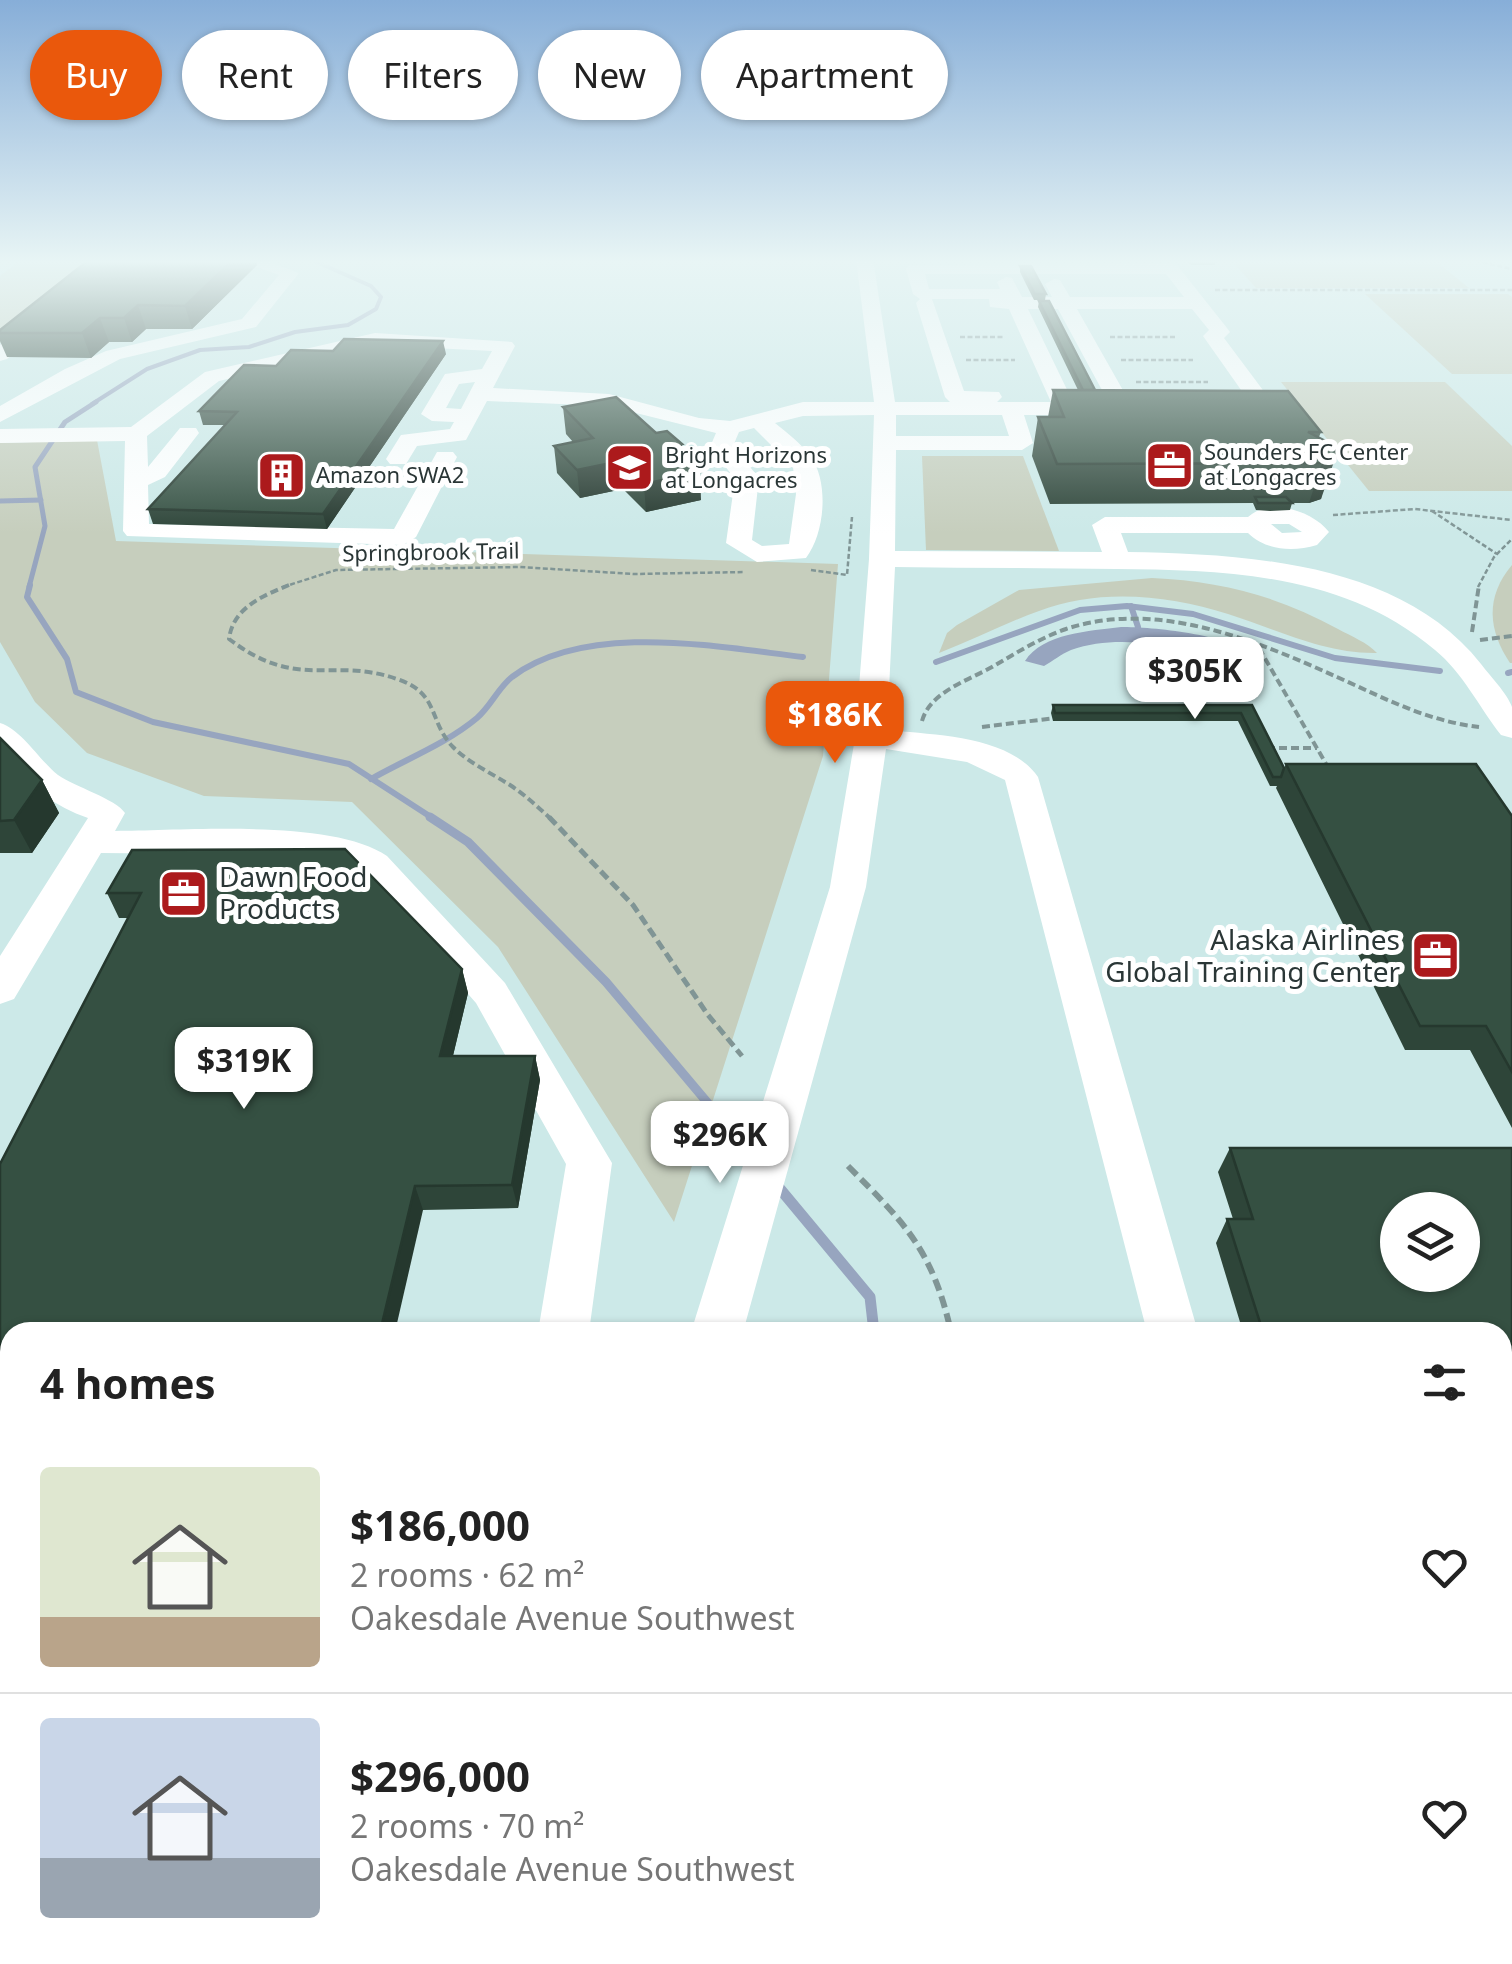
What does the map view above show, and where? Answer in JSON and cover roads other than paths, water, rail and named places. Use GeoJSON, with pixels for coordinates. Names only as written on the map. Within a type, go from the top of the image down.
{"type":"FeatureCollection","features":[{"type":"Feature","properties":{"kind":"street"},"geometry":{"type":"LineString","coordinates":[[0,415],[72,373],[130,351]]}},
{"type":"Feature","properties":{"kind":"street"},"geometry":{"type":"LineString","coordinates":[[7,435],[136,434],[212,376],[327,351]]}},
{"type":"Feature","properties":{"kind":"street"},"geometry":{"type":"LineString","coordinates":[[398,459],[409,440],[458,435],[502,351]]}},
{"type":"Feature","properties":{"kind":"street"},"geometry":{"type":"LineString","coordinates":[[719,1322],[848,888],[871,738],[882,559],[886,351]]}},
{"type":"Feature","properties":{"kind":"street"},"geometry":{"type":"LineString","coordinates":[[941,351],[956,397],[1130,408],[1094,351]]}},
{"type":"Feature","properties":{"kind":"street"},"geometry":{"type":"LineString","coordinates":[[1038,351],[1062,403]]}},
{"type":"Feature","properties":{"kind":"street"},"geometry":{"type":"LineString","coordinates":[[1224,351],[1266,408],[1239,408]]}},
{"type":"Feature","properties":{"kind":"street"},"geometry":{"type":"LineString","coordinates":[[18,374],[72,373]]}},
{"type":"Feature","properties":{"kind":"street"},"geometry":{"type":"LineString","coordinates":[[468,416],[432,414],[452,378],[609,400],[698,425],[730,428],[803,409],[1011,408],[1062,403]]}},
{"type":"Feature","properties":{"kind":"street"},"geometry":{"type":"LineString","coordinates":[[884,443],[1022,443],[1011,408]]}},
{"type":"Feature","properties":{"kind":"street"},"geometry":{"type":"LineString","coordinates":[[730,428],[721,447],[747,478],[739,543],[757,554],[797,552],[806,539],[811,475],[806,463],[758,420]]}},
{"type":"Feature","properties":{"kind":"street"},"geometry":{"type":"LineString","coordinates":[[136,481],[157,472],[188,433]]}},
{"type":"Feature","properties":{"kind":"street"},"geometry":{"type":"LineString","coordinates":[[136,434],[136,531],[403,537],[445,457]]}},
{"type":"Feature","properties":{"kind":"street"},"geometry":{"type":"LineString","coordinates":[[1118,560],[1105,524],[1255,525],[1274,540],[1298,542],[1314,537],[1316,532],[1306,522]]}},
{"type":"Feature","properties":{"kind":"street"},"geometry":{"type":"LineString","coordinates":[[882,559],[1249,565],[1307,577],[1374,600],[1429,631],[1456,652],[1512,728]]}},
{"type":"Feature","properties":{"kind":"street"},"geometry":{"type":"LineString","coordinates":[[0,733],[11,751],[68,797],[108,814],[0,989]]}},
{"type":"Feature","properties":{"kind":"street"},"geometry":{"type":"LineString","coordinates":[[871,738],[981,756],[1010,766],[1020,777],[1169,1322]]}},
{"type":"Feature","properties":{"kind":"street"},"geometry":{"type":"LineString","coordinates":[[89,842],[319,844],[360,854],[374,864],[491,993],[589,1163],[565,1322]]}},
{"type":"Feature","properties":{"kind":"water"},"geometry":{"type":"Polygon","coordinates":[[[1121,627],[1209,637],[1253,656],[1248,659],[1114,642],[1071,650],[1044,666],[1025,661],[1043,644],[1055,639],[1121,627]]]}},
{"type":"Feature","properties":{"kind":"waterway"},"geometry":{"type":"LineString","coordinates":[[92,404],[147,369],[198,351]]}},
{"type":"Feature","properties":{"kind":"waterway"},"geometry":{"type":"LineString","coordinates":[[41,500],[35,467],[65,422],[96,402]]}},
{"type":"Feature","properties":{"kind":"waterway"},"geometry":{"type":"LineString","coordinates":[[0,501],[41,500]]}},
{"type":"Feature","properties":{"kind":"waterway"},"geometry":{"type":"LineString","coordinates":[[29,587],[45,526],[41,500]]}},
{"type":"Feature","properties":{"kind":"waterway"},"geometry":{"type":"LineString","coordinates":[[30,585],[27,597],[67,659],[76,692],[153,722],[349,764],[372,779]]}},
{"type":"Feature","properties":{"kind":"waterway"},"geometry":{"type":"LineString","coordinates":[[936,662],[1080,610],[1131,607]]}},
{"type":"Feature","properties":{"kind":"waterway"},"geometry":{"type":"LineString","coordinates":[[1131,607],[1193,614],[1335,658],[1440,671]]}},
{"type":"Feature","properties":{"kind":"waterway"},"geometry":{"type":"LineString","coordinates":[[1131,607],[1138,627]]}},
{"type":"Feature","properties":{"kind":"waterway"},"geometry":{"type":"LineString","coordinates":[[372,779],[465,727],[512,677],[543,660],[577,649],[653,642],[803,657]]}},
{"type":"Feature","properties":{"kind":"waterway"},"geometry":{"type":"LineString","coordinates":[[1508,673],[1512,672]]}},
{"type":"Feature","properties":{"kind":"waterway"},"geometry":{"type":"LineString","coordinates":[[372,779],[434,819]]}},
{"type":"Feature","properties":{"kind":"waterway"},"geometry":{"type":"LineString","coordinates":[[430,817],[468,842],[606,982],[717,1114]]}},
{"type":"Feature","properties":{"kind":"waterway"},"geometry":{"type":"LineString","coordinates":[[715,1112],[753,1157]]}},
{"type":"Feature","properties":{"kind":"waterway"},"geometry":{"type":"LineString","coordinates":[[776,1184],[870,1297],[873,1322]]}},
{"type":"Feature","properties":{"kind":"place","name":"Sounders FC Center at Longacres"},"geometry":{"type":"Point","coordinates":[1169,465]}},
{"type":"Feature","properties":{"kind":"place","name":"Bright Horizons at Longacres"},"geometry":{"type":"Point","coordinates":[630,468]}},
{"type":"Feature","properties":{"kind":"place","name":"Amazon SWA2"},"geometry":{"type":"Point","coordinates":[281,475]}},
{"type":"Feature","properties":{"kind":"place","name":"Dawn Food Products"},"geometry":{"type":"Point","coordinates":[184,893]}},
{"type":"Feature","properties":{"kind":"place","name":"Alaska Airlines Global Training Center"},"geometry":{"type":"Point","coordinates":[1435,956]}}]}
